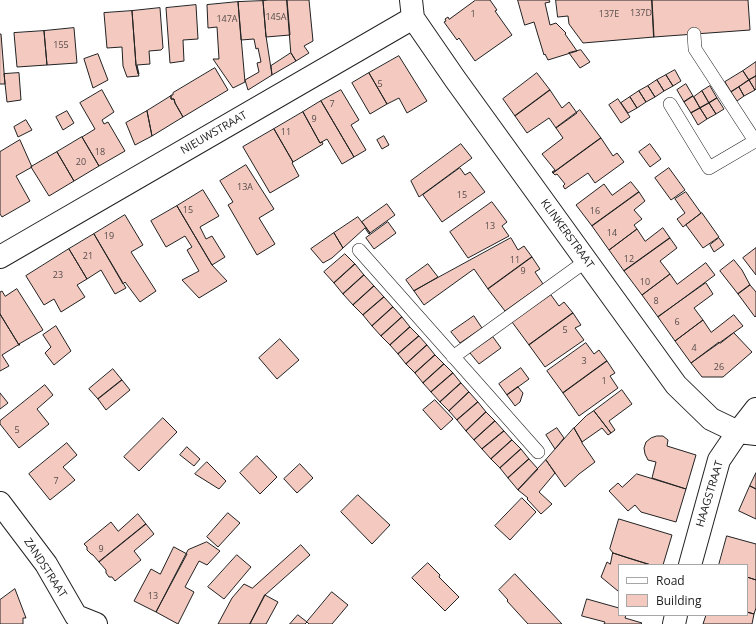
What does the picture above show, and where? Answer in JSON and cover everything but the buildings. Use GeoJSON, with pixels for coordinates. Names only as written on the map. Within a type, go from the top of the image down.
{"type":"FeatureCollection","features":[{"type":"Feature","properties":{"kind":"street","name":"NIEUWSTRAAT"},"geometry":{"type":"LineString","coordinates":[[0,257],[412,9]]}},
{"type":"Feature","properties":{"kind":"street","name":"KLINKERSTRAAT"},"geometry":{"type":"LineString","coordinates":[[412,9],[455,79],[676,385],[711,419],[747,433]]}},
{"type":"Feature","properties":{"kind":"street","name":"HAAGSTRAAT"},"geometry":{"type":"LineString","coordinates":[[690,564],[719,460],[747,433],[756,409]]}},
{"type":"Feature","properties":{"kind":"street","name":"ZANDSTRAAT"},"geometry":{"type":"LineString","coordinates":[[0,502],[46,564],[76,620],[96,624]]}},
{"type":"Feature","properties":{"kind":"lane"},"geometry":{"type":"LineString","coordinates":[[670,104],[709,168],[755,141],[695,49],[694,34]]}},
{"type":"Feature","properties":{"kind":"lane"},"geometry":{"type":"LineString","coordinates":[[359,250],[538,452]]}},
{"type":"Feature","properties":{"kind":"lane"},"geometry":{"type":"LineString","coordinates":[[453,357],[586,261]]}}]}
